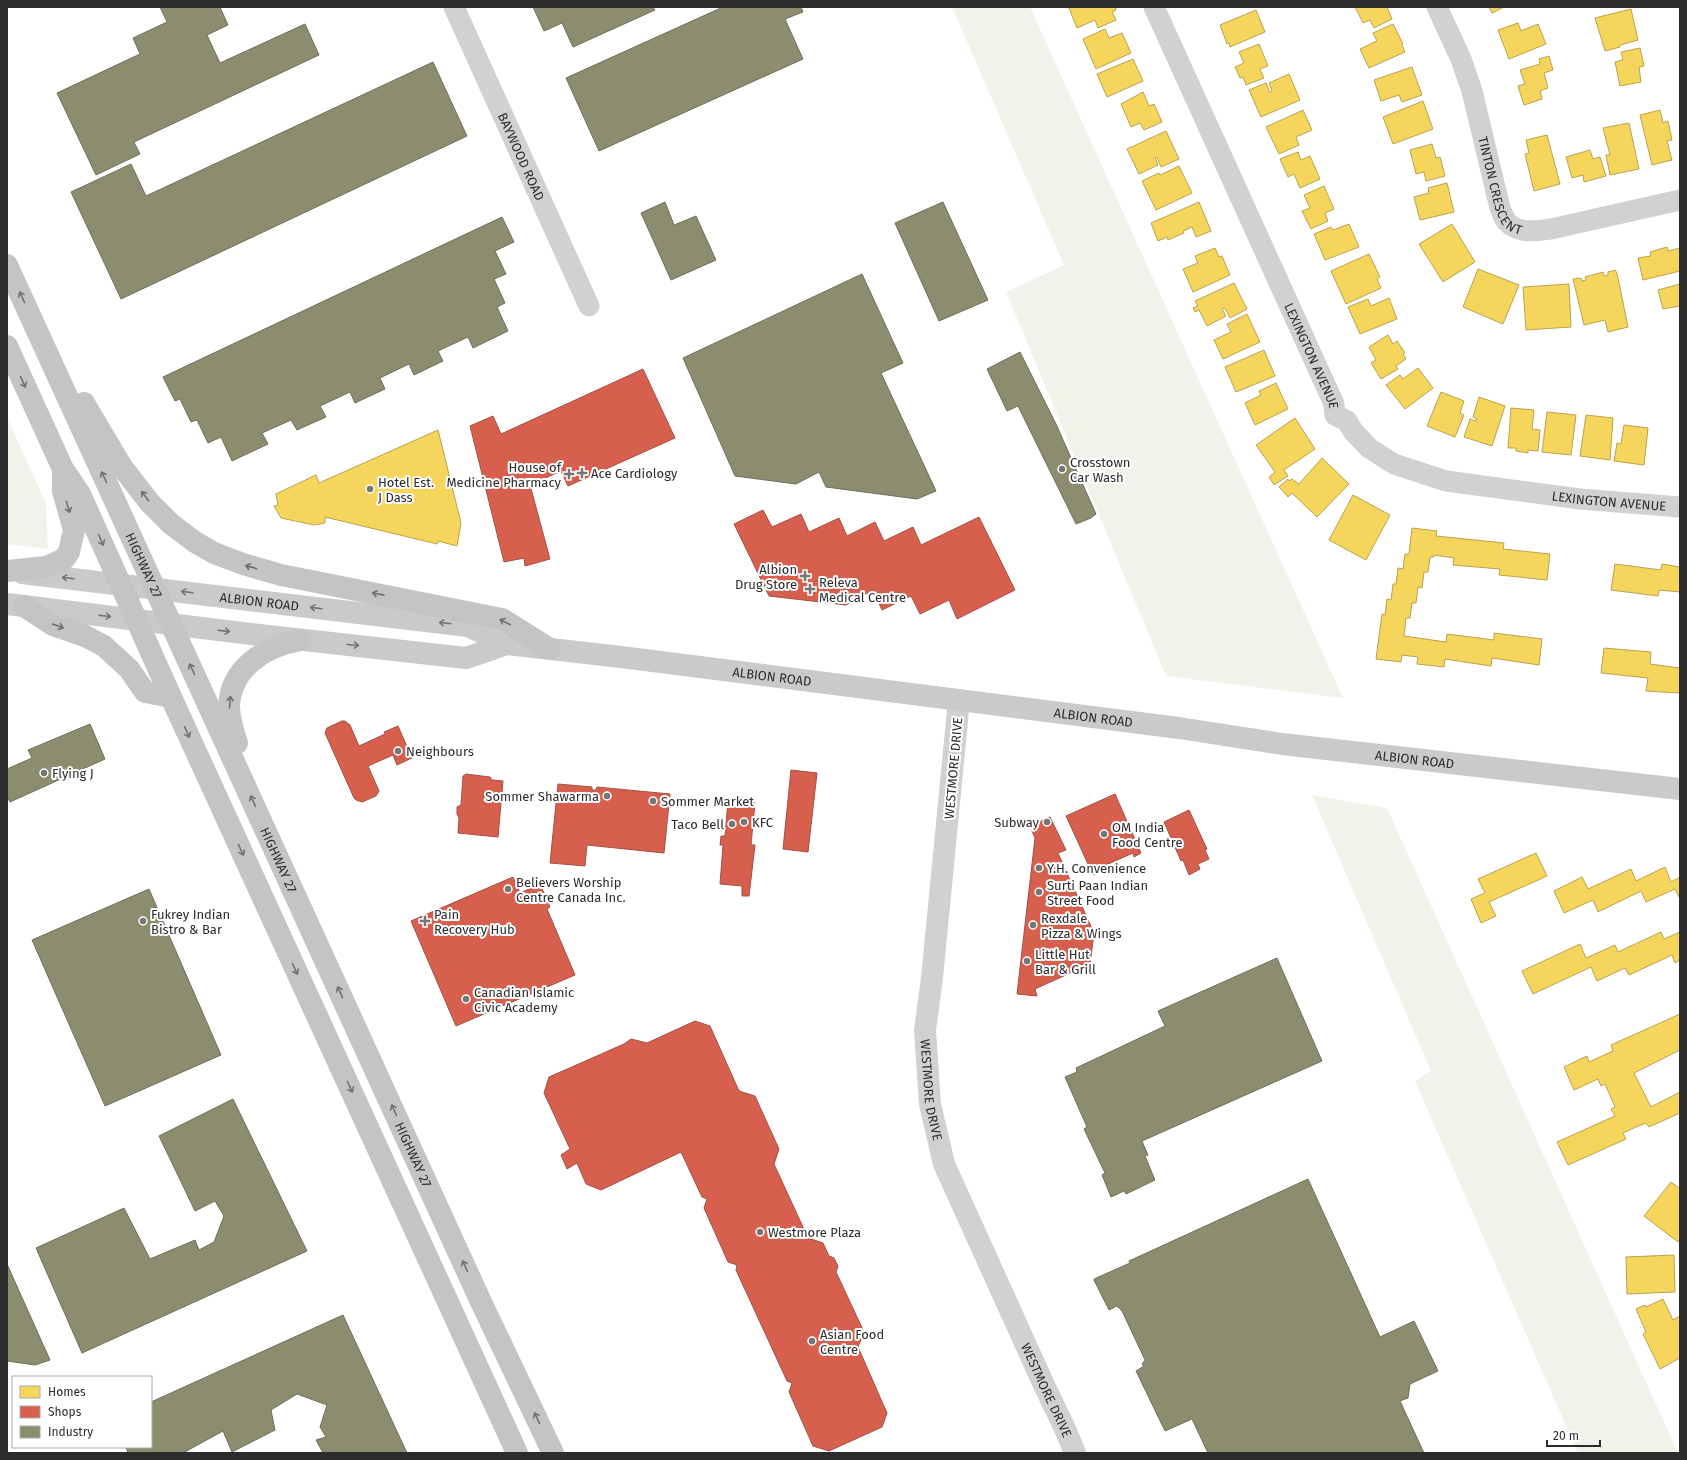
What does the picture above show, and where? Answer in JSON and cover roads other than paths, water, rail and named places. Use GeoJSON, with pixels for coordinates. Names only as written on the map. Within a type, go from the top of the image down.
{"type":"FeatureCollection","features":[{"type":"Feature","properties":{"kind":"main road","name":"HIGHWAY 27"},"geometry":{"type":"LineString","coordinates":[[7,265],[481,1302],[553,1453]]}},
{"type":"Feature","properties":{"kind":"main road"},"geometry":{"type":"LineString","coordinates":[[36,329],[55,347],[94,421],[122,467],[150,503],[171,524],[195,542],[214,553],[243,564],[281,575],[502,619],[550,649]]}},
{"type":"Feature","properties":{"kind":"main road"},"geometry":{"type":"LineString","coordinates":[[7,346],[63,469],[80,494],[171,697],[517,1453]]}},
{"type":"Feature","properties":{"kind":"main road"},"geometry":{"type":"LineString","coordinates":[[8,571],[46,567],[64,559],[69,552],[74,530],[63,491],[63,469]]}},
{"type":"Feature","properties":{"kind":"main road","name":"ALBION ROAD"},"geometry":{"type":"LineString","coordinates":[[8,571],[468,626],[507,644],[1179,728],[1282,744],[1680,789]]}},
{"type":"Feature","properties":{"kind":"main road"},"geometry":{"type":"LineString","coordinates":[[16,605],[53,625],[86,636],[104,646],[130,669],[145,692],[171,697]]}},
{"type":"Feature","properties":{"kind":"main road","name":"ALBION ROAD"},"geometry":{"type":"LineString","coordinates":[[16,605],[301,640],[466,658],[507,644]]}},
{"type":"Feature","properties":{"kind":"main road"},"geometry":{"type":"LineString","coordinates":[[238,768],[238,747],[231,724],[229,706],[231,691],[237,676],[245,666],[262,653],[279,645],[301,640]]}},
{"type":"Feature","properties":{"kind":"street","name":"BAYWOOD ROAD"},"geometry":{"type":"LineString","coordinates":[[454,7],[589,306]]}},
{"type":"Feature","properties":{"kind":"street","name":"LEXINGTON AVENUE"},"geometry":{"type":"LineString","coordinates":[[1154,7],[1334,404],[1336,414],[1347,421],[1353,431],[1368,448],[1394,464],[1446,481],[1580,499],[1680,507]]}},
{"type":"Feature","properties":{"kind":"street","name":"TINTON CRESCENT"},"geometry":{"type":"LineString","coordinates":[[1437,7],[1460,59],[1472,91],[1500,208],[1507,222],[1515,228],[1529,232],[1551,230],[1680,200]]}},
{"type":"Feature","properties":{"kind":"street","name":"WESTMORE DRIVE"},"geometry":{"type":"LineString","coordinates":[[959,700],[932,978],[925,1030],[930,1104],[944,1164],[1075,1453]]}},
{"type":"Feature","properties":{"kind":"place","name":"Crosstown Car Wash"},"geometry":{"type":"Point","coordinates":[1062,469]}},
{"type":"Feature","properties":{"kind":"place","name":"Ace Cardiology"},"geometry":{"type":"Point","coordinates":[582,473]}},
{"type":"Feature","properties":{"kind":"place","name":"House of Medicine Pharmacy"},"geometry":{"type":"Point","coordinates":[569,474]}},
{"type":"Feature","properties":{"kind":"place","name":"Hotel Est. J Dass"},"geometry":{"type":"Point","coordinates":[370,489]}},
{"type":"Feature","properties":{"kind":"place","name":"Albion Drug Store"},"geometry":{"type":"Point","coordinates":[805,576]}},
{"type":"Feature","properties":{"kind":"place","name":"Releva Medical Centre"},"geometry":{"type":"Point","coordinates":[810,589]}},
{"type":"Feature","properties":{"kind":"place","name":"Neighbours"},"geometry":{"type":"Point","coordinates":[398,751]}},
{"type":"Feature","properties":{"kind":"place","name":"Flying J"},"geometry":{"type":"Point","coordinates":[44,773]}},
{"type":"Feature","properties":{"kind":"place","name":"Sommer Shawarma"},"geometry":{"type":"Point","coordinates":[607,796]}},
{"type":"Feature","properties":{"kind":"place","name":"Sommer Market"},"geometry":{"type":"Point","coordinates":[653,801]}},
{"type":"Feature","properties":{"kind":"place","name":"KFC"},"geometry":{"type":"Point","coordinates":[744,822]}},
{"type":"Feature","properties":{"kind":"place","name":"Subway"},"geometry":{"type":"Point","coordinates":[1047,822]}},
{"type":"Feature","properties":{"kind":"place","name":"Taco Bell"},"geometry":{"type":"Point","coordinates":[732,824]}},
{"type":"Feature","properties":{"kind":"place","name":"OM India Food Centre"},"geometry":{"type":"Point","coordinates":[1104,834]}},
{"type":"Feature","properties":{"kind":"place","name":"Y.H. Convenience"},"geometry":{"type":"Point","coordinates":[1039,868]}},
{"type":"Feature","properties":{"kind":"place","name":"Believers Worship Centre Canada Inc."},"geometry":{"type":"Point","coordinates":[508,889]}},
{"type":"Feature","properties":{"kind":"place","name":"Surti Paan Indian Street Food"},"geometry":{"type":"Point","coordinates":[1039,892]}},
{"type":"Feature","properties":{"kind":"place","name":"Fukrey Indian Bistro & Bar"},"geometry":{"type":"Point","coordinates":[143,921]}},
{"type":"Feature","properties":{"kind":"place","name":"Pain Recovery Hub"},"geometry":{"type":"Point","coordinates":[425,921]}},
{"type":"Feature","properties":{"kind":"place","name":"Rexdale Pizza & Wings"},"geometry":{"type":"Point","coordinates":[1033,925]}},
{"type":"Feature","properties":{"kind":"place","name":"Little Hut Bar & Grill"},"geometry":{"type":"Point","coordinates":[1027,961]}},
{"type":"Feature","properties":{"kind":"place","name":"Canadian Islamic Civic Academy"},"geometry":{"type":"Point","coordinates":[466,999]}},
{"type":"Feature","properties":{"kind":"place","name":"Westmore Plaza"},"geometry":{"type":"Point","coordinates":[760,1232]}},
{"type":"Feature","properties":{"kind":"place","name":"Asian Food Centre"},"geometry":{"type":"Point","coordinates":[812,1341]}}]}
